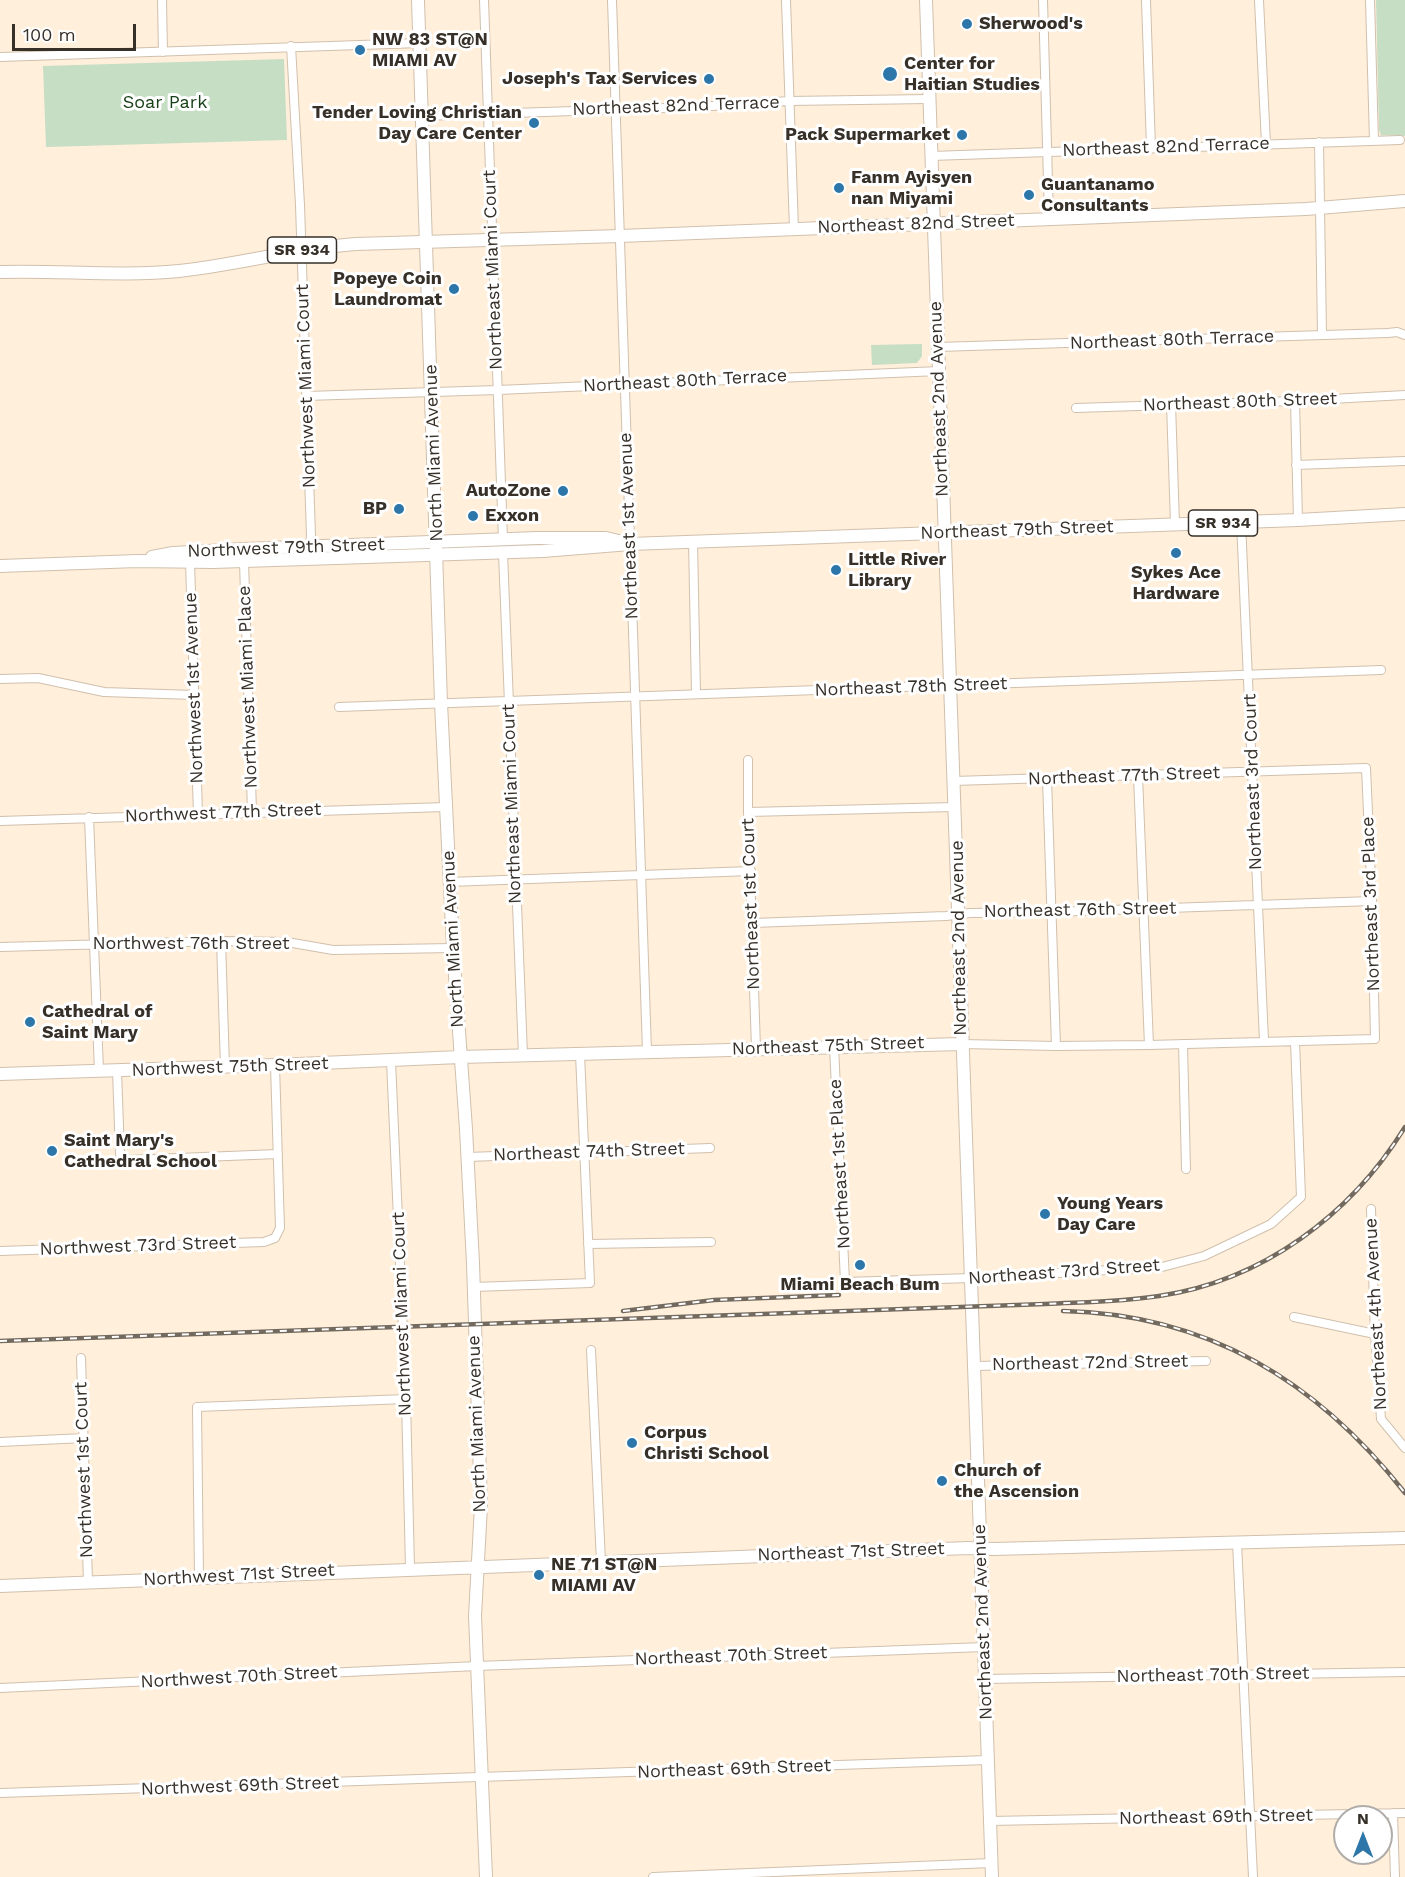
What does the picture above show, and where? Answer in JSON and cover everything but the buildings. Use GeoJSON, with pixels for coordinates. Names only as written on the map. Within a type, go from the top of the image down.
{"type":"FeatureCollection","features":[{"type":"Feature","properties":{"kind":"main road","name":"North Miami Avenue"},"geometry":{"type":"LineString","coordinates":[[418,0],[441,703],[449,882],[468,1157],[481,1506],[475,1616],[486,1877]]}},
{"type":"Feature","properties":{"kind":"main road","name":"Northeast 2nd Avenue"},"geometry":{"type":"LineString","coordinates":[[926,0],[992,1877]]}},
{"type":"Feature","properties":{"kind":"main road","name":"Northeast 82nd Street"},"geometry":{"type":"LineString","coordinates":[[427,242],[1320,208],[1405,201]]}},
{"type":"Feature","properties":{"kind":"main road","name":"SR 934"},"geometry":{"type":"LineString","coordinates":[[0,272],[99,274],[166,272],[343,245],[427,242]]}},
{"type":"Feature","properties":{"kind":"main road","name":"Northeast 79th Street"},"geometry":{"type":"LineString","coordinates":[[437,549],[606,538],[630,544],[1298,520],[1405,514]]}},
{"type":"Feature","properties":{"kind":"main road","name":"Northwest 79th Street"},"geometry":{"type":"LineString","coordinates":[[136,561],[173,553],[310,546],[437,549]]}},
{"type":"Feature","properties":{"kind":"main road"},"geometry":{"type":"LineString","coordinates":[[244,562],[301,551],[310,546]]}},
{"type":"Feature","properties":{"kind":"main road","name":"Northwest 79th Street"},"geometry":{"type":"LineString","coordinates":[[0,566],[136,561],[244,562],[437,549]]}},
{"type":"Feature","properties":{"kind":"main road","name":"Northeast 75th Street"},"geometry":{"type":"LineString","coordinates":[[460,1057],[962,1044]]}},
{"type":"Feature","properties":{"kind":"main road","name":"Northwest 75th Street"},"geometry":{"type":"LineString","coordinates":[[0,1074],[460,1057]]}},
{"type":"Feature","properties":{"kind":"main road","name":"Northeast 71st Street"},"geometry":{"type":"LineString","coordinates":[[478,1566],[981,1548],[1405,1538]]}},
{"type":"Feature","properties":{"kind":"main road","name":"Northwest 71st Street"},"geometry":{"type":"LineString","coordinates":[[0,1586],[478,1566]]}},
{"type":"Feature","properties":{"kind":"street"},"geometry":{"type":"LineString","coordinates":[[162,0],[163,52]]}},
{"type":"Feature","properties":{"kind":"street","name":"Northeast Miami Court"},"geometry":{"type":"LineString","coordinates":[[484,0],[508,701],[523,1055]]}},
{"type":"Feature","properties":{"kind":"street","name":"Northeast 1st Avenue"},"geometry":{"type":"LineString","coordinates":[[612,0],[647,1052]]}},
{"type":"Feature","properties":{"kind":"street"},"geometry":{"type":"LineString","coordinates":[[786,0],[794,229]]}},
{"type":"Feature","properties":{"kind":"street"},"geometry":{"type":"LineString","coordinates":[[1044,0],[1049,218]]}},
{"type":"Feature","properties":{"kind":"street"},"geometry":{"type":"LineString","coordinates":[[1146,0],[1151,148]]}},
{"type":"Feature","properties":{"kind":"street"},"geometry":{"type":"LineString","coordinates":[[1259,0],[1266,144]]}},
{"type":"Feature","properties":{"kind":"street"},"geometry":{"type":"LineString","coordinates":[[1370,0],[1374,141]]}},
{"type":"Feature","properties":{"kind":"street"},"geometry":{"type":"LineString","coordinates":[[0,57],[420,43]]}},
{"type":"Feature","properties":{"kind":"street","name":"Northwest Miami Court"},"geometry":{"type":"LineString","coordinates":[[291,46],[302,250],[310,546]]}},
{"type":"Feature","properties":{"kind":"street","name":"Northeast 82nd Terrace"},"geometry":{"type":"LineString","coordinates":[[422,116],[696,107],[789,101],[929,99]]}},
{"type":"Feature","properties":{"kind":"street","name":"Northeast 82nd Terrace"},"geometry":{"type":"LineString","coordinates":[[931,156],[1400,140]]}},
{"type":"Feature","properties":{"kind":"street"},"geometry":{"type":"LineString","coordinates":[[1319,142],[1322,335]]}},
{"type":"Feature","properties":{"kind":"street","name":"Northeast 80th Terrace"},"geometry":{"type":"LineString","coordinates":[[938,347],[1397,332],[1405,335]]}},
{"type":"Feature","properties":{"kind":"street","name":"Northeast 80th Terrace"},"geometry":{"type":"LineString","coordinates":[[306,396],[939,371]]}},
{"type":"Feature","properties":{"kind":"street","name":"Northeast 80th Street"},"geometry":{"type":"LineString","coordinates":[[1076,408],[1405,395]]}},
{"type":"Feature","properties":{"kind":"street"},"geometry":{"type":"LineString","coordinates":[[1295,401],[1298,520]]}},
{"type":"Feature","properties":{"kind":"street"},"geometry":{"type":"LineString","coordinates":[[1171,404],[1175,524]]}},
{"type":"Feature","properties":{"kind":"street"},"geometry":{"type":"LineString","coordinates":[[1296,465],[1405,461]]}},
{"type":"Feature","properties":{"kind":"street","name":"Northeast 3rd Court"},"geometry":{"type":"LineString","coordinates":[[1241,522],[1264,1041]]}},
{"type":"Feature","properties":{"kind":"street"},"geometry":{"type":"LineString","coordinates":[[693,541],[696,694]]}},
{"type":"Feature","properties":{"kind":"street","name":"Northwest 1st Avenue"},"geometry":{"type":"LineString","coordinates":[[190,562],[198,814]]}},
{"type":"Feature","properties":{"kind":"street","name":"Northwest Miami Place"},"geometry":{"type":"LineString","coordinates":[[244,562],[252,812]]}},
{"type":"Feature","properties":{"kind":"street","name":"Northeast 78th Street"},"geometry":{"type":"LineString","coordinates":[[339,707],[1381,670]]}},
{"type":"Feature","properties":{"kind":"street"},"geometry":{"type":"LineString","coordinates":[[0,679],[38,678],[104,692],[194,695]]}},
{"type":"Feature","properties":{"kind":"street","name":"Northeast 1st Court"},"geometry":{"type":"LineString","coordinates":[[748,760],[756,1048]]}},
{"type":"Feature","properties":{"kind":"street","name":"Northeast 77th Street"},"geometry":{"type":"LineString","coordinates":[[954,781],[1366,768]]}},
{"type":"Feature","properties":{"kind":"street","name":"Northeast 3rd Place"},"geometry":{"type":"LineString","coordinates":[[1366,768],[1375,1039]]}},
{"type":"Feature","properties":{"kind":"street"},"geometry":{"type":"LineString","coordinates":[[1138,776],[1149,1045]]}},
{"type":"Feature","properties":{"kind":"street"},"geometry":{"type":"LineString","coordinates":[[1047,779],[1056,1046]]}},
{"type":"Feature","properties":{"kind":"street","name":"Northwest 77th Street"},"geometry":{"type":"LineString","coordinates":[[0,821],[446,807]]}},
{"type":"Feature","properties":{"kind":"street"},"geometry":{"type":"LineString","coordinates":[[748,812],[955,807]]}},
{"type":"Feature","properties":{"kind":"street"},"geometry":{"type":"LineString","coordinates":[[89,817],[99,1071]]}},
{"type":"Feature","properties":{"kind":"street"},"geometry":{"type":"LineString","coordinates":[[449,882],[751,871]]}},
{"type":"Feature","properties":{"kind":"street","name":"Northeast 76th Street"},"geometry":{"type":"LineString","coordinates":[[753,923],[1372,901]]}},
{"type":"Feature","properties":{"kind":"street"},"geometry":{"type":"LineString","coordinates":[[220,941],[225,1067]]}},
{"type":"Feature","properties":{"kind":"street","name":"Northwest 76th Street"},"geometry":{"type":"LineString","coordinates":[[0,947],[220,941],[287,942],[333,950],[453,948]]}},
{"type":"Feature","properties":{"kind":"street","name":"Northeast 75th Street"},"geometry":{"type":"LineString","coordinates":[[962,1044],[1149,1045],[1375,1039]]}},
{"type":"Feature","properties":{"kind":"street","name":"Northeast 73rd Street"},"geometry":{"type":"LineString","coordinates":[[845,1282],[971,1278],[1162,1267],[1204,1256],[1271,1224],[1301,1197],[1295,1041]]}},
{"type":"Feature","properties":{"kind":"street"},"geometry":{"type":"LineString","coordinates":[[1183,1044],[1185,1168]]}},
{"type":"Feature","properties":{"kind":"street","name":"Northeast 1st Place"},"geometry":{"type":"LineString","coordinates":[[834,1046],[845,1282]]}},
{"type":"Feature","properties":{"kind":"street"},"geometry":{"type":"LineString","coordinates":[[473,1287],[590,1283],[580,1053]]}},
{"type":"Feature","properties":{"kind":"street","name":"Northwest Miami Court"},"geometry":{"type":"LineString","coordinates":[[391,1060],[406,1399],[410,1568]]}},
{"type":"Feature","properties":{"kind":"street"},"geometry":{"type":"LineString","coordinates":[[117,1071],[120,1154],[128,1160],[278,1154],[275,1065]]}},
{"type":"Feature","properties":{"kind":"street","name":"Northeast 74th Street"},"geometry":{"type":"LineString","coordinates":[[468,1157],[710,1148]]}},
{"type":"Feature","properties":{"kind":"street","name":"Northwest 73rd Street"},"geometry":{"type":"LineString","coordinates":[[0,1251],[264,1242],[275,1238],[280,1228],[278,1154]]}},
{"type":"Feature","properties":{"kind":"street","name":"Northeast 4th Avenue"},"geometry":{"type":"LineString","coordinates":[[1371,1209],[1375,1334],[1381,1419],[1405,1448]]}},
{"type":"Feature","properties":{"kind":"street"},"geometry":{"type":"LineString","coordinates":[[588,1244],[711,1242]]}},
{"type":"Feature","properties":{"kind":"street"},"geometry":{"type":"LineString","coordinates":[[1294,1317],[1375,1334]]}},
{"type":"Feature","properties":{"kind":"street"},"geometry":{"type":"LineString","coordinates":[[591,1350],[601,1562]]}},
{"type":"Feature","properties":{"kind":"street","name":"Northwest 1st Court"},"geometry":{"type":"LineString","coordinates":[[81,1358],[87,1582]]}},
{"type":"Feature","properties":{"kind":"street","name":"Northeast 72nd Street"},"geometry":{"type":"LineString","coordinates":[[974,1366],[1206,1361]]}},
{"type":"Feature","properties":{"kind":"street"},"geometry":{"type":"LineString","coordinates":[[199,1577],[197,1407],[406,1399]]}},
{"type":"Feature","properties":{"kind":"street"},"geometry":{"type":"LineString","coordinates":[[0,1442],[84,1438]]}},
{"type":"Feature","properties":{"kind":"street"},"geometry":{"type":"LineString","coordinates":[[1237,1543],[1253,1877]]}},
{"type":"Feature","properties":{"kind":"street","name":"Northeast 70th Street"},"geometry":{"type":"LineString","coordinates":[[477,1666],[984,1647]]}},
{"type":"Feature","properties":{"kind":"street","name":"Northwest 70th Street"},"geometry":{"type":"LineString","coordinates":[[0,1688],[477,1666]]}},
{"type":"Feature","properties":{"kind":"street","name":"Northeast 70th Street"},"geometry":{"type":"LineString","coordinates":[[985,1679],[1405,1672]]}},
{"type":"Feature","properties":{"kind":"street","name":"Northeast 69th Street"},"geometry":{"type":"LineString","coordinates":[[481,1778],[988,1760]]}},
{"type":"Feature","properties":{"kind":"street","name":"Northwest 69th Street"},"geometry":{"type":"LineString","coordinates":[[0,1793],[481,1778]]}},
{"type":"Feature","properties":{"kind":"street"},"geometry":{"type":"LineString","coordinates":[[1393,1813],[1395,1877]]}},
{"type":"Feature","properties":{"kind":"street","name":"Northeast 69th Street"},"geometry":{"type":"LineString","coordinates":[[1393,1813],[1405,1813]]}},
{"type":"Feature","properties":{"kind":"street","name":"Northeast 69th Street"},"geometry":{"type":"LineString","coordinates":[[990,1821],[1333,1814]]}},
{"type":"Feature","properties":{"kind":"street"},"geometry":{"type":"LineString","coordinates":[[653,1877],[782,1874],[992,1863]]}},
{"type":"Feature","properties":{"kind":"green space"},"geometry":{"type":"Polygon","coordinates":[[[1376,0],[1405,0],[1405,136],[1381,135],[1379,130],[1376,0]]]}},
{"type":"Feature","properties":{"kind":"green space","name":"Soar Park"},"geometry":{"type":"Polygon","coordinates":[[[284,59],[287,140],[46,147],[43,66],[284,59]]]}},
{"type":"Feature","properties":{"kind":"green space"},"geometry":{"type":"Polygon","coordinates":[[[922,344],[922,356],[917,363],[872,365],[871,345],[922,344]]]}},
{"type":"Feature","properties":{"kind":"railway"},"geometry":{"type":"LineString","coordinates":[[0,1341],[1045,1304],[1116,1301],[1159,1296],[1197,1288],[1233,1276],[1268,1259],[1300,1239],[1331,1215],[1358,1188],[1383,1159],[1405,1127]]}},
{"type":"Feature","properties":{"kind":"railway"},"geometry":{"type":"LineString","coordinates":[[623,1311],[714,1300],[839,1295]]}},
{"type":"Feature","properties":{"kind":"railway"},"geometry":{"type":"LineString","coordinates":[[1063,1311],[1115,1315],[1165,1325],[1211,1340],[1255,1361],[1296,1387],[1335,1418],[1371,1453],[1405,1493]]}},
{"type":"Feature","properties":{"kind":"place","name":"Sherwood's"},"geometry":{"type":"Point","coordinates":[967,24]}},
{"type":"Feature","properties":{"kind":"place","name":"NW 83 ST@N MIAMI AV"},"geometry":{"type":"Point","coordinates":[360,50]}},
{"type":"Feature","properties":{"kind":"place","name":"Center for Haitian Studies"},"geometry":{"type":"Point","coordinates":[890,74]}},
{"type":"Feature","properties":{"kind":"place","name":"Joseph's Tax Services"},"geometry":{"type":"Point","coordinates":[709,79]}},
{"type":"Feature","properties":{"kind":"place","name":"Tender Loving Christian Day Care Center"},"geometry":{"type":"Point","coordinates":[534,123]}},
{"type":"Feature","properties":{"kind":"place","name":"Pack Supermarket"},"geometry":{"type":"Point","coordinates":[962,135]}},
{"type":"Feature","properties":{"kind":"place","name":"Fanm Ayisyen nan Miyami"},"geometry":{"type":"Point","coordinates":[839,188]}},
{"type":"Feature","properties":{"kind":"place","name":"Guantanamo Consultants"},"geometry":{"type":"Point","coordinates":[1029,195]}},
{"type":"Feature","properties":{"kind":"place","name":"Popeye Coin Laundromat"},"geometry":{"type":"Point","coordinates":[454,289]}},
{"type":"Feature","properties":{"kind":"place","name":"AutoZone"},"geometry":{"type":"Point","coordinates":[563,491]}},
{"type":"Feature","properties":{"kind":"place","name":"BP"},"geometry":{"type":"Point","coordinates":[399,509]}},
{"type":"Feature","properties":{"kind":"place","name":"Exxon"},"geometry":{"type":"Point","coordinates":[473,516]}},
{"type":"Feature","properties":{"kind":"place","name":"Sykes Ace Hardware"},"geometry":{"type":"Point","coordinates":[1176,553]}},
{"type":"Feature","properties":{"kind":"place","name":"Little River Library"},"geometry":{"type":"Point","coordinates":[836,570]}},
{"type":"Feature","properties":{"kind":"place","name":"Cathedral of Saint Mary"},"geometry":{"type":"Point","coordinates":[30,1022]}},
{"type":"Feature","properties":{"kind":"place","name":"Saint Mary's Cathedral School"},"geometry":{"type":"Point","coordinates":[52,1151]}},
{"type":"Feature","properties":{"kind":"place","name":"Young Years Day Care"},"geometry":{"type":"Point","coordinates":[1045,1214]}},
{"type":"Feature","properties":{"kind":"place","name":"Miami Beach Bum"},"geometry":{"type":"Point","coordinates":[860,1265]}},
{"type":"Feature","properties":{"kind":"place","name":"Corpus Christi School"},"geometry":{"type":"Point","coordinates":[632,1443]}},
{"type":"Feature","properties":{"kind":"place","name":"Church of the Ascension"},"geometry":{"type":"Point","coordinates":[942,1481]}},
{"type":"Feature","properties":{"kind":"place","name":"NE 71 ST@N MIAMI AV"},"geometry":{"type":"Point","coordinates":[539,1575]}}]}
